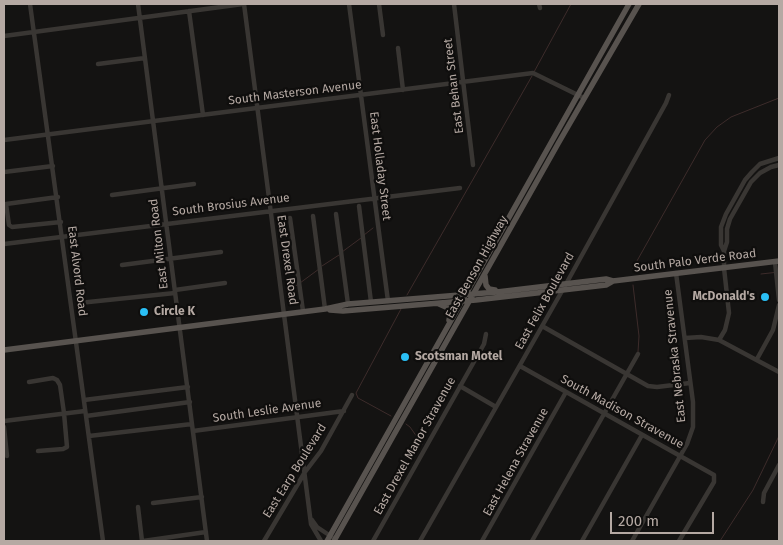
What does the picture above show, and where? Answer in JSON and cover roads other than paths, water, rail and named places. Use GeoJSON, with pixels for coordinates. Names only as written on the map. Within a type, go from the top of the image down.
{"type":"FeatureCollection","features":[{"type":"Feature","properties":{"kind":"main road","name":"East Benson Highway"},"geometry":{"type":"LineString","coordinates":[[327,541],[630,4]]}},
{"type":"Feature","properties":{"kind":"main road","name":"East Benson Highway"},"geometry":{"type":"LineString","coordinates":[[335,541],[638,4]]}},
{"type":"Feature","properties":{"kind":"main road"},"geometry":{"type":"LineString","coordinates":[[529,180],[536,183]]}},
{"type":"Feature","properties":{"kind":"main road","name":"South Palo Verde Road"},"geometry":{"type":"LineString","coordinates":[[325,309],[344,311],[470,301],[606,285],[613,281],[777,262]]}},
{"type":"Feature","properties":{"kind":"main road"},"geometry":{"type":"LineString","coordinates":[[487,270],[486,286],[489,289],[502,291]]}},
{"type":"Feature","properties":{"kind":"main road","name":"South Palo Verde Road"},"geometry":{"type":"LineString","coordinates":[[4,350],[325,309],[348,304],[474,294],[606,278],[613,281]]}},
{"type":"Feature","properties":{"kind":"main road"},"geometry":{"type":"LineString","coordinates":[[437,304],[444,305],[450,312],[445,330]]}},
{"type":"Feature","properties":{"kind":"street","name":"East Alvord Road"},"geometry":{"type":"LineString","coordinates":[[30,4],[54,166],[103,541]]}},
{"type":"Feature","properties":{"kind":"street","name":"East Milton Road"},"geometry":{"type":"LineString","coordinates":[[138,4],[207,541]]}},
{"type":"Feature","properties":{"kind":"street"},"geometry":{"type":"LineString","coordinates":[[4,36],[244,4]]}},
{"type":"Feature","properties":{"kind":"street","name":"East Drexel Road"},"geometry":{"type":"LineString","coordinates":[[244,4],[311,519],[313,529],[321,541]]}},
{"type":"Feature","properties":{"kind":"street","name":"East Holladay Street"},"geometry":{"type":"LineString","coordinates":[[349,4],[388,300]]}},
{"type":"Feature","properties":{"kind":"street"},"geometry":{"type":"LineString","coordinates":[[379,4],[383,35]]}},
{"type":"Feature","properties":{"kind":"street","name":"East Behan Street"},"geometry":{"type":"LineString","coordinates":[[454,4],[474,165]]}},
{"type":"Feature","properties":{"kind":"street"},"geometry":{"type":"LineString","coordinates":[[189,11],[203,114]]}},
{"type":"Feature","properties":{"kind":"street"},"geometry":{"type":"LineString","coordinates":[[398,48],[403,90]]}},
{"type":"Feature","properties":{"kind":"street"},"geometry":{"type":"LineString","coordinates":[[98,64],[145,58]]}},
{"type":"Feature","properties":{"kind":"street","name":"South Masterson Avenue"},"geometry":{"type":"LineString","coordinates":[[4,140],[533,73],[584,98]]}},
{"type":"Feature","properties":{"kind":"street","name":"East Felix Boulevard"},"geometry":{"type":"LineString","coordinates":[[420,541],[566,284],[662,112],[669,95]]}},
{"type":"Feature","properties":{"kind":"street"},"geometry":{"type":"LineString","coordinates":[[724,251],[721,245],[721,227],[729,209],[752,172],[760,164],[779,158]]}},
{"type":"Feature","properties":{"kind":"street"},"geometry":{"type":"LineString","coordinates":[[719,340],[728,321],[724,268],[727,229],[735,210],[751,182],[760,173],[779,165]]}},
{"type":"Feature","properties":{"kind":"street"},"geometry":{"type":"LineString","coordinates":[[4,172],[54,166]]}},
{"type":"Feature","properties":{"kind":"street"},"geometry":{"type":"LineString","coordinates":[[112,195],[194,184]]}},
{"type":"Feature","properties":{"kind":"street","name":"South Brosius Avenue"},"geometry":{"type":"LineString","coordinates":[[4,244],[374,197],[460,188]]}},
{"type":"Feature","properties":{"kind":"street"},"geometry":{"type":"LineString","coordinates":[[58,197],[6,204],[9,225],[12,227],[60,222]]}},
{"type":"Feature","properties":{"kind":"street"},"geometry":{"type":"LineString","coordinates":[[358,206],[371,302]]}},
{"type":"Feature","properties":{"kind":"street"},"geometry":{"type":"LineString","coordinates":[[729,209],[735,210]]}},
{"type":"Feature","properties":{"kind":"street"},"geometry":{"type":"LineString","coordinates":[[336,214],[348,304]]}},
{"type":"Feature","properties":{"kind":"street"},"geometry":{"type":"LineString","coordinates":[[313,216],[325,309]]}},
{"type":"Feature","properties":{"kind":"street"},"geometry":{"type":"LineString","coordinates":[[290,218],[303,311]]}},
{"type":"Feature","properties":{"kind":"street"},"geometry":{"type":"LineString","coordinates":[[122,265],[221,252]]}},
{"type":"Feature","properties":{"kind":"street"},"geometry":{"type":"LineString","coordinates":[[777,262],[776,273],[779,300]]}},
{"type":"Feature","properties":{"kind":"street","name":"East Nebraska Stravenue"},"geometry":{"type":"LineString","coordinates":[[632,541],[689,440],[693,427],[693,408],[676,273]]}},
{"type":"Feature","properties":{"kind":"street"},"geometry":{"type":"LineString","coordinates":[[78,303],[175,292],[226,282]]}},
{"type":"Feature","properties":{"kind":"street"},"geometry":{"type":"LineString","coordinates":[[757,360],[773,330],[779,305]]}},
{"type":"Feature","properties":{"kind":"street"},"geometry":{"type":"LineString","coordinates":[[542,326],[648,386],[657,387],[690,383]]}},
{"type":"Feature","properties":{"kind":"street","name":"East Drexel Manor Stravenue"},"geometry":{"type":"LineString","coordinates":[[373,541],[484,344],[486,334]]}},
{"type":"Feature","properties":{"kind":"street"},"geometry":{"type":"LineString","coordinates":[[684,338],[701,337],[719,340],[779,372]]}},
{"type":"Feature","properties":{"kind":"street"},"geometry":{"type":"LineString","coordinates":[[532,541],[638,354]]}},
{"type":"Feature","properties":{"kind":"street","name":"South Madison Stravenue"},"geometry":{"type":"LineString","coordinates":[[520,366],[714,477],[714,482],[679,541]]}},
{"type":"Feature","properties":{"kind":"street"},"geometry":{"type":"LineString","coordinates":[[29,382],[58,378],[64,413],[68,448],[38,451]]}},
{"type":"Feature","properties":{"kind":"street"},"geometry":{"type":"LineString","coordinates":[[460,386],[496,406]]}},
{"type":"Feature","properties":{"kind":"street"},"geometry":{"type":"LineString","coordinates":[[84,400],[188,387]]}},
{"type":"Feature","properties":{"kind":"street","name":"East Helena Stravenue"},"geometry":{"type":"LineString","coordinates":[[482,541],[566,392]]}},
{"type":"Feature","properties":{"kind":"street","name":"East Earp Boulevard"},"geometry":{"type":"LineString","coordinates":[[264,541],[305,472],[321,451],[352,395]]}},
{"type":"Feature","properties":{"kind":"street"},"geometry":{"type":"LineString","coordinates":[[4,421],[64,413],[86,413],[190,402]]}},
{"type":"Feature","properties":{"kind":"street","name":"South Leslie Avenue"},"geometry":{"type":"LineString","coordinates":[[193,431],[344,411]]}},
{"type":"Feature","properties":{"kind":"street"},"geometry":{"type":"LineString","coordinates":[[88,436],[192,424]]}},
{"type":"Feature","properties":{"kind":"street"},"geometry":{"type":"LineString","coordinates":[[4,427],[8,456]]}},
{"type":"Feature","properties":{"kind":"street"},"geometry":{"type":"LineString","coordinates":[[582,541],[642,435]]}},
{"type":"Feature","properties":{"kind":"street"},"geometry":{"type":"LineString","coordinates":[[763,502],[764,493],[779,465]]}},
{"type":"Feature","properties":{"kind":"street"},"geometry":{"type":"LineString","coordinates":[[153,503],[202,497]]}},
{"type":"Feature","properties":{"kind":"street"},"geometry":{"type":"LineString","coordinates":[[138,507],[143,541],[206,532]]}},
{"type":"Feature","properties":{"kind":"street"},"geometry":{"type":"LineString","coordinates":[[311,519],[317,527],[330,535],[335,541]]}},
{"type":"Feature","properties":{"kind":"waterway"},"geometry":{"type":"LineString","coordinates":[[534,72],[571,4]]}},
{"type":"Feature","properties":{"kind":"waterway"},"geometry":{"type":"LineString","coordinates":[[407,295],[532,76]]}},
{"type":"Feature","properties":{"kind":"waterway"},"geometry":{"type":"LineString","coordinates":[[633,268],[705,140],[717,127],[731,117],[779,98]]}},
{"type":"Feature","properties":{"kind":"waterway"},"geometry":{"type":"LineString","coordinates":[[364,235],[373,228]]}},
{"type":"Feature","properties":{"kind":"waterway"},"geometry":{"type":"LineString","coordinates":[[342,252],[361,238]]}},
{"type":"Feature","properties":{"kind":"waterway"},"geometry":{"type":"LineString","coordinates":[[322,266],[339,255]]}},
{"type":"Feature","properties":{"kind":"waterway"},"geometry":{"type":"LineString","coordinates":[[300,283],[319,269]]}},
{"type":"Feature","properties":{"kind":"waterway"},"geometry":{"type":"LineString","coordinates":[[761,274],[779,272]]}},
{"type":"Feature","properties":{"kind":"waterway"},"geometry":{"type":"LineString","coordinates":[[287,291],[297,285]]}},
{"type":"Feature","properties":{"kind":"waterway"},"geometry":{"type":"LineString","coordinates":[[633,285],[639,336],[638,352]]}},
{"type":"Feature","properties":{"kind":"waterway"},"geometry":{"type":"LineString","coordinates":[[391,416],[358,398],[356,393],[401,309]]}},
{"type":"Feature","properties":{"kind":"waterway"},"geometry":{"type":"LineString","coordinates":[[406,424],[422,444]]}},
{"type":"Feature","properties":{"kind":"waterway"},"geometry":{"type":"LineString","coordinates":[[720,541],[753,490],[779,436]]}},
{"type":"Feature","properties":{"kind":"place","name":"McDonald's"},"geometry":{"type":"Point","coordinates":[765,297]}},
{"type":"Feature","properties":{"kind":"place","name":"Circle K"},"geometry":{"type":"Point","coordinates":[144,312]}},
{"type":"Feature","properties":{"kind":"place","name":"Scotsman Motel"},"geometry":{"type":"Point","coordinates":[405,357]}}]}
